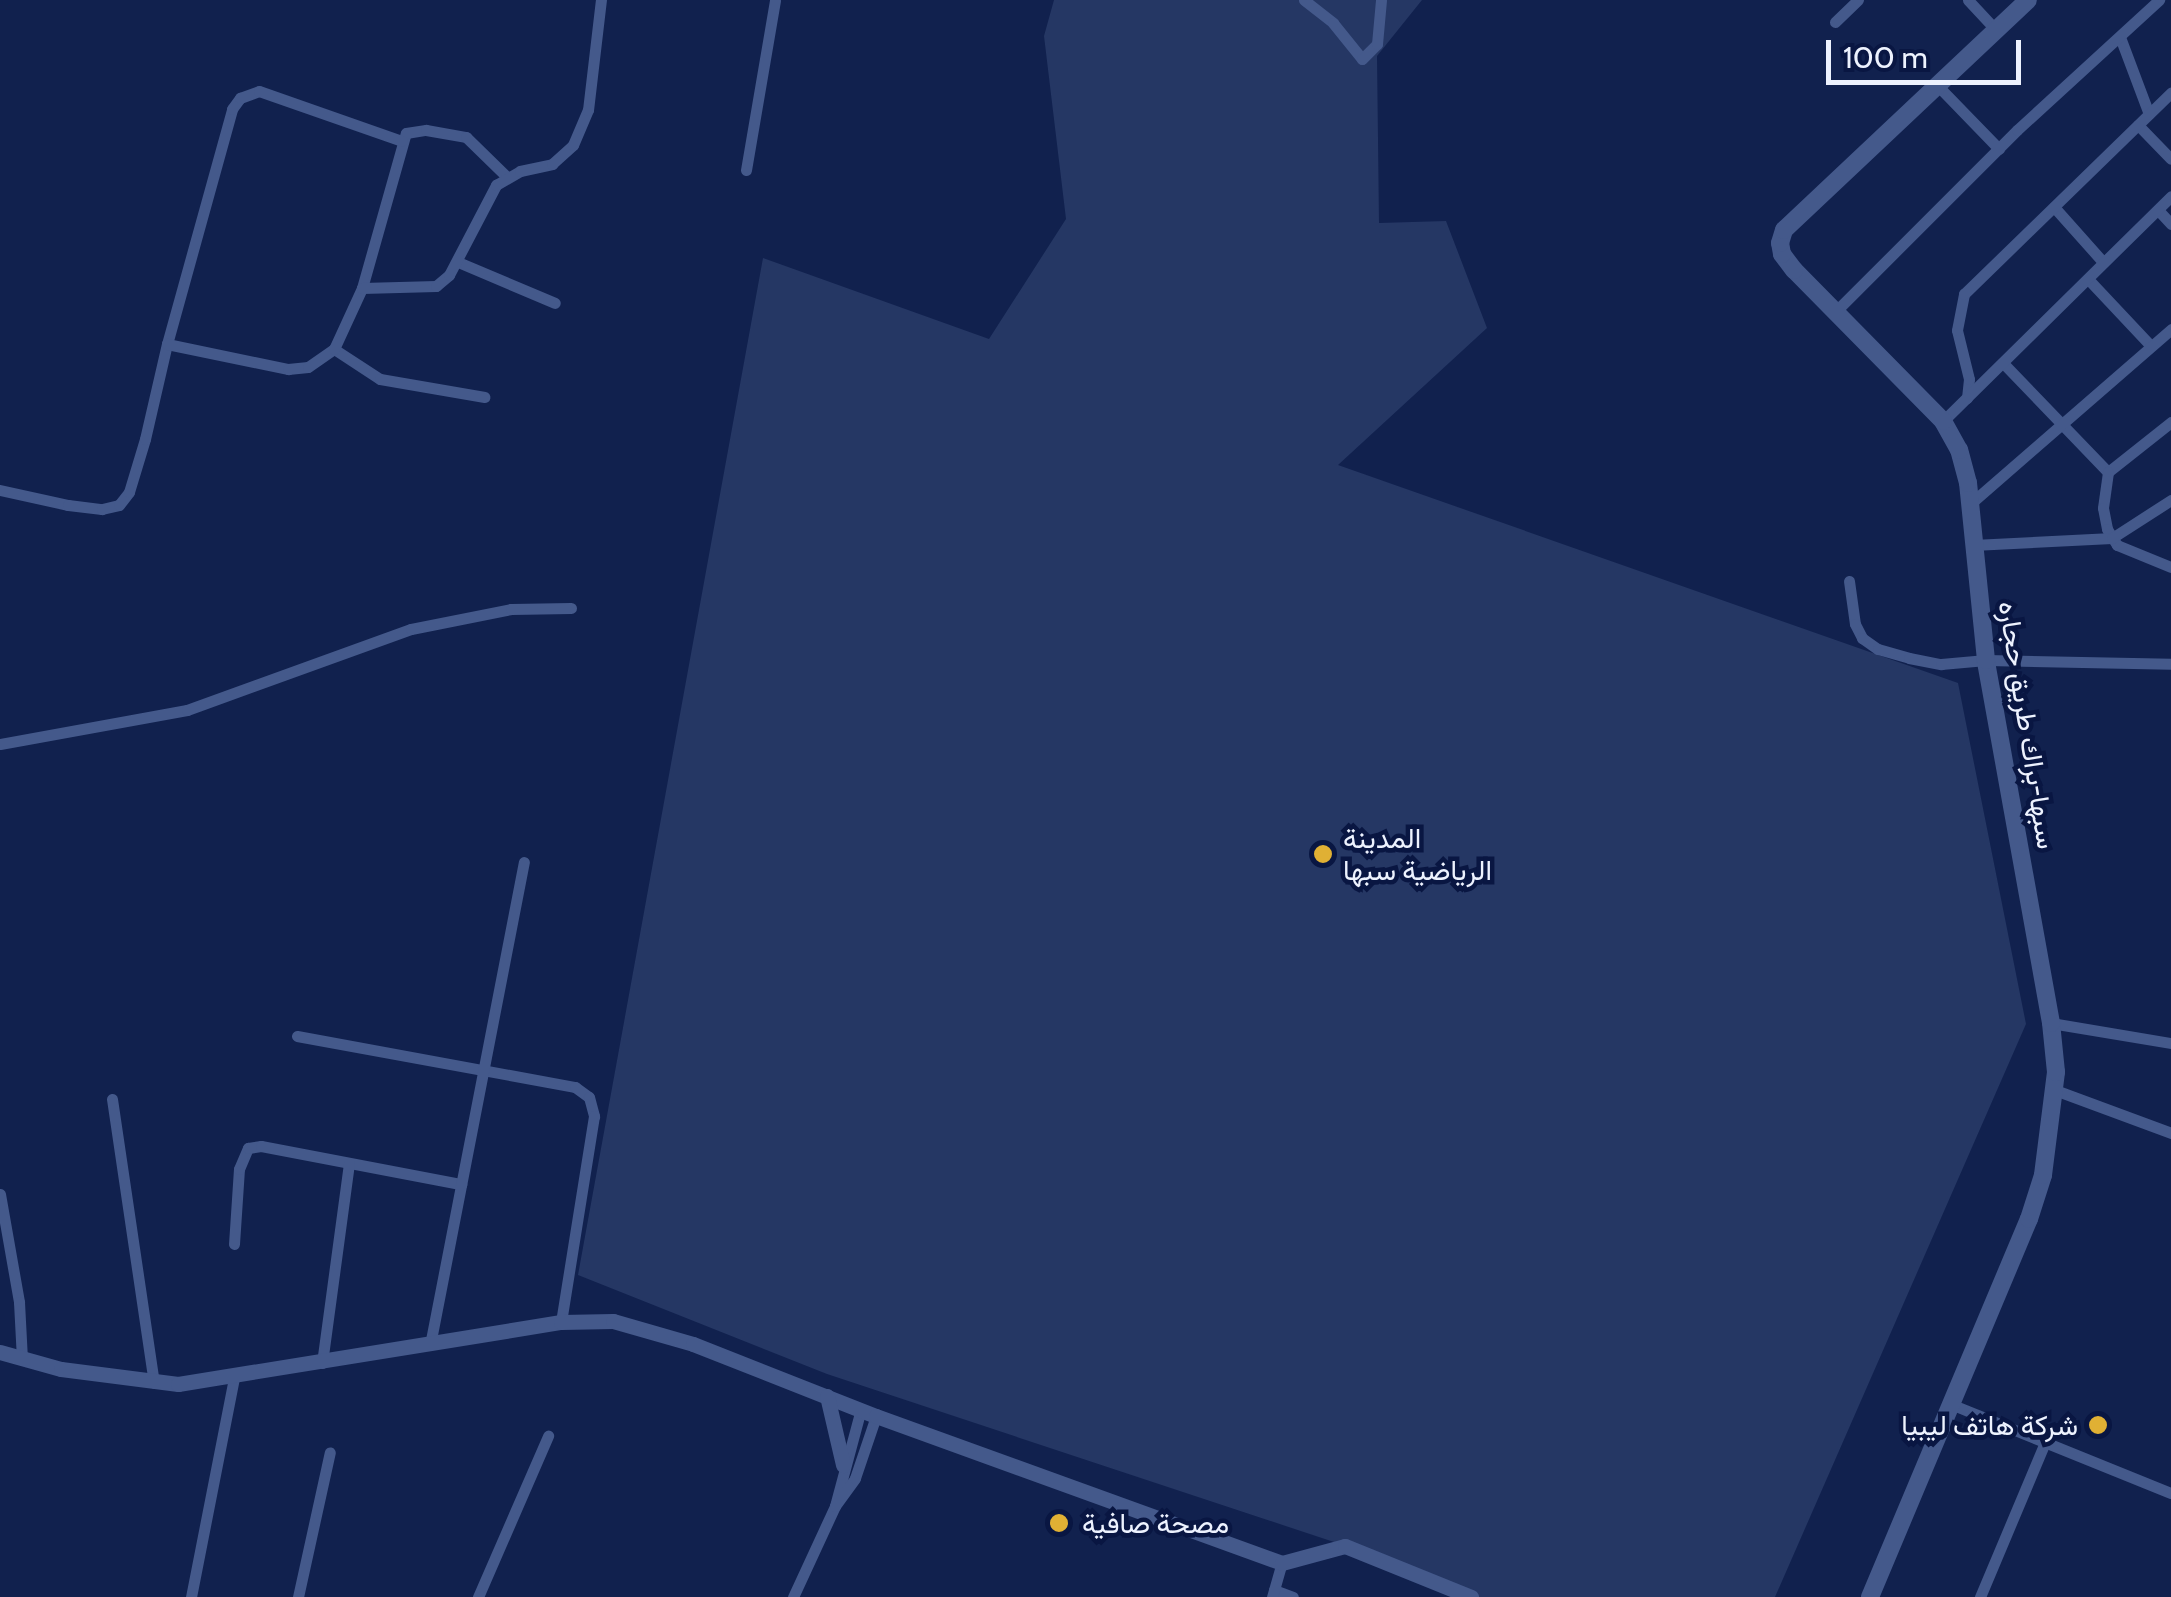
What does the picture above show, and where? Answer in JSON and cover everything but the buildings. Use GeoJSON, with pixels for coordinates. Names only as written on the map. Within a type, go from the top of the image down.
{"type":"FeatureCollection","features":[{"type":"Feature","properties":{"kind":"main road","name":"سبها-براك طريق حجاره"},"geometry":{"type":"LineString","coordinates":[[1870,1597],[1953,1405],[2043,1175],[2056,1090],[2052,1023],[1986,660],[1970,504],[1959,450],[1942,421],[1834,313],[1782,254],[1782,236],[2028,0]]}},
{"type":"Feature","properties":{"kind":"street"},"geometry":{"type":"LineString","coordinates":[[362,288],[436,286],[458,262],[487,196],[507,177],[552,164],[573,145],[588,110],[601,0]]}},
{"type":"Feature","properties":{"kind":"street"},"geometry":{"type":"LineString","coordinates":[[746,170],[775,0]]}},
{"type":"Feature","properties":{"kind":"street"},"geometry":{"type":"LineString","coordinates":[[1304,0],[1333,23],[1362,59],[1377,44],[1381,0]]}},
{"type":"Feature","properties":{"kind":"street"},"geometry":{"type":"LineString","coordinates":[[1835,22],[1858,0]]}},
{"type":"Feature","properties":{"kind":"street"},"geometry":{"type":"LineString","coordinates":[[1968,0],[1996,30]]}},
{"type":"Feature","properties":{"kind":"street"},"geometry":{"type":"LineString","coordinates":[[1834,313],[1999,149],[2160,0]]}},
{"type":"Feature","properties":{"kind":"street"},"geometry":{"type":"LineString","coordinates":[[2120,37],[2149,114]]}},
{"type":"Feature","properties":{"kind":"street"},"geometry":{"type":"LineString","coordinates":[[1937,85],[1999,149]]}},
{"type":"Feature","properties":{"kind":"street"},"geometry":{"type":"LineString","coordinates":[[0,490],[68,506],[102,509],[119,505],[129,492],[232,110],[240,98],[260,91],[402,141]]}},
{"type":"Feature","properties":{"kind":"street"},"geometry":{"type":"LineString","coordinates":[[1967,398],[1969,378],[1958,330],[1961,298],[2171,93]]}},
{"type":"Feature","properties":{"kind":"street"},"geometry":{"type":"LineString","coordinates":[[2138,125],[2171,159]]}},
{"type":"Feature","properties":{"kind":"street"},"geometry":{"type":"LineString","coordinates":[[167,344],[288,369],[308,367],[334,349],[362,288],[406,133],[417,130],[466,137],[507,177]]}},
{"type":"Feature","properties":{"kind":"street"},"geometry":{"type":"LineString","coordinates":[[1942,421],[2171,196]]}},
{"type":"Feature","properties":{"kind":"street"},"geometry":{"type":"LineString","coordinates":[[2054,207],[2103,262]]}},
{"type":"Feature","properties":{"kind":"street"},"geometry":{"type":"LineString","coordinates":[[2158,210],[2171,224]]}},
{"type":"Feature","properties":{"kind":"street"},"geometry":{"type":"LineString","coordinates":[[458,262],[555,303]]}},
{"type":"Feature","properties":{"kind":"street"},"geometry":{"type":"LineString","coordinates":[[2088,278],[2150,345]]}},
{"type":"Feature","properties":{"kind":"street"},"geometry":{"type":"LineString","coordinates":[[1970,504],[2171,329]]}},
{"type":"Feature","properties":{"kind":"street"},"geometry":{"type":"LineString","coordinates":[[334,349],[380,379],[484,397]]}},
{"type":"Feature","properties":{"kind":"street"},"geometry":{"type":"LineString","coordinates":[[2004,364],[2108,472]]}},
{"type":"Feature","properties":{"kind":"street"},"geometry":{"type":"LineString","coordinates":[[2171,422],[2108,472],[2103,508],[2112,538],[2126,552],[2171,567]]}},
{"type":"Feature","properties":{"kind":"street"},"geometry":{"type":"LineString","coordinates":[[1973,545],[2112,538],[2171,500]]}},
{"type":"Feature","properties":{"kind":"street"},"geometry":{"type":"LineString","coordinates":[[1849,581],[1855,624],[1862,638],[1878,649],[1941,664],[1986,660],[2171,664]]}},
{"type":"Feature","properties":{"kind":"street"},"geometry":{"type":"LineString","coordinates":[[0,744],[188,710],[411,630],[511,609],[571,608]]}},
{"type":"Feature","properties":{"kind":"street"},"geometry":{"type":"LineString","coordinates":[[430,1345],[524,862]]}},
{"type":"Feature","properties":{"kind":"street"},"geometry":{"type":"LineString","coordinates":[[2052,1023],[2171,1043]]}},
{"type":"Feature","properties":{"kind":"street"},"geometry":{"type":"LineString","coordinates":[[297,1036],[574,1087],[593,1103],[561,1322]]}},
{"type":"Feature","properties":{"kind":"street"},"geometry":{"type":"LineString","coordinates":[[2056,1090],[2171,1134]]}},
{"type":"Feature","properties":{"kind":"street"},"geometry":{"type":"LineString","coordinates":[[112,1099],[154,1383]]}},
{"type":"Feature","properties":{"kind":"street"},"geometry":{"type":"LineString","coordinates":[[234,1244],[239,1169],[248,1148],[461,1184]]}},
{"type":"Feature","properties":{"kind":"street"},"geometry":{"type":"LineString","coordinates":[[322,1363],[349,1164]]}},
{"type":"Feature","properties":{"kind":"street"},"geometry":{"type":"LineString","coordinates":[[0,1194],[19,1302],[22,1360]]}},
{"type":"Feature","properties":{"kind":"street"},"geometry":{"type":"LineString","coordinates":[[0,1352],[22,1360],[154,1383],[234,1377],[597,1319],[646,1328],[1282,1563],[1345,1546],[1471,1597]]}},
{"type":"Feature","properties":{"kind":"street"},"geometry":{"type":"LineString","coordinates":[[191,1597],[234,1377]]}},
{"type":"Feature","properties":{"kind":"street"},"geometry":{"type":"LineString","coordinates":[[827,1396],[843,1465]]}},
{"type":"Feature","properties":{"kind":"street"},"geometry":{"type":"LineString","coordinates":[[1953,1405],[2044,1445],[2171,1493]]}},
{"type":"Feature","properties":{"kind":"street"},"geometry":{"type":"LineString","coordinates":[[835,1506],[843,1465],[868,1412]]}},
{"type":"Feature","properties":{"kind":"street"},"geometry":{"type":"LineString","coordinates":[[793,1597],[835,1506],[855,1478],[868,1412]]}},
{"type":"Feature","properties":{"kind":"street"},"geometry":{"type":"LineString","coordinates":[[478,1597],[548,1436]]}},
{"type":"Feature","properties":{"kind":"street"},"geometry":{"type":"LineString","coordinates":[[1980,1597],[2044,1445]]}},
{"type":"Feature","properties":{"kind":"street"},"geometry":{"type":"LineString","coordinates":[[298,1597],[330,1452]]}},
{"type":"Feature","properties":{"kind":"street"},"geometry":{"type":"LineString","coordinates":[[1282,1563],[1273,1594],[1293,1597]]}},
{"type":"Feature","properties":{"kind":"shaded area","name":"المدينة الرياضية سبها"},"geometry":{"type":"Polygon","coordinates":[[[1054,0],[1422,0],[1377,56],[1379,223],[1446,221],[1487,328],[1338,465],[1958,683],[2026,1024],[1775,1597],[1478,1597],[1340,1544],[827,1374],[578,1275],[763,258],[989,339],[1066,219],[1044,36],[1054,0]]]}},
{"type":"Feature","properties":{"kind":"place","name":"المدينة الرياضية سبها"},"geometry":{"type":"Point","coordinates":[1323,854]}},
{"type":"Feature","properties":{"kind":"place","name":"شركة هاتف ليبيا"},"geometry":{"type":"Point","coordinates":[2098,1425]}},
{"type":"Feature","properties":{"kind":"place","name":"مصحة صافية"},"geometry":{"type":"Point","coordinates":[1059,1523]}}]}
